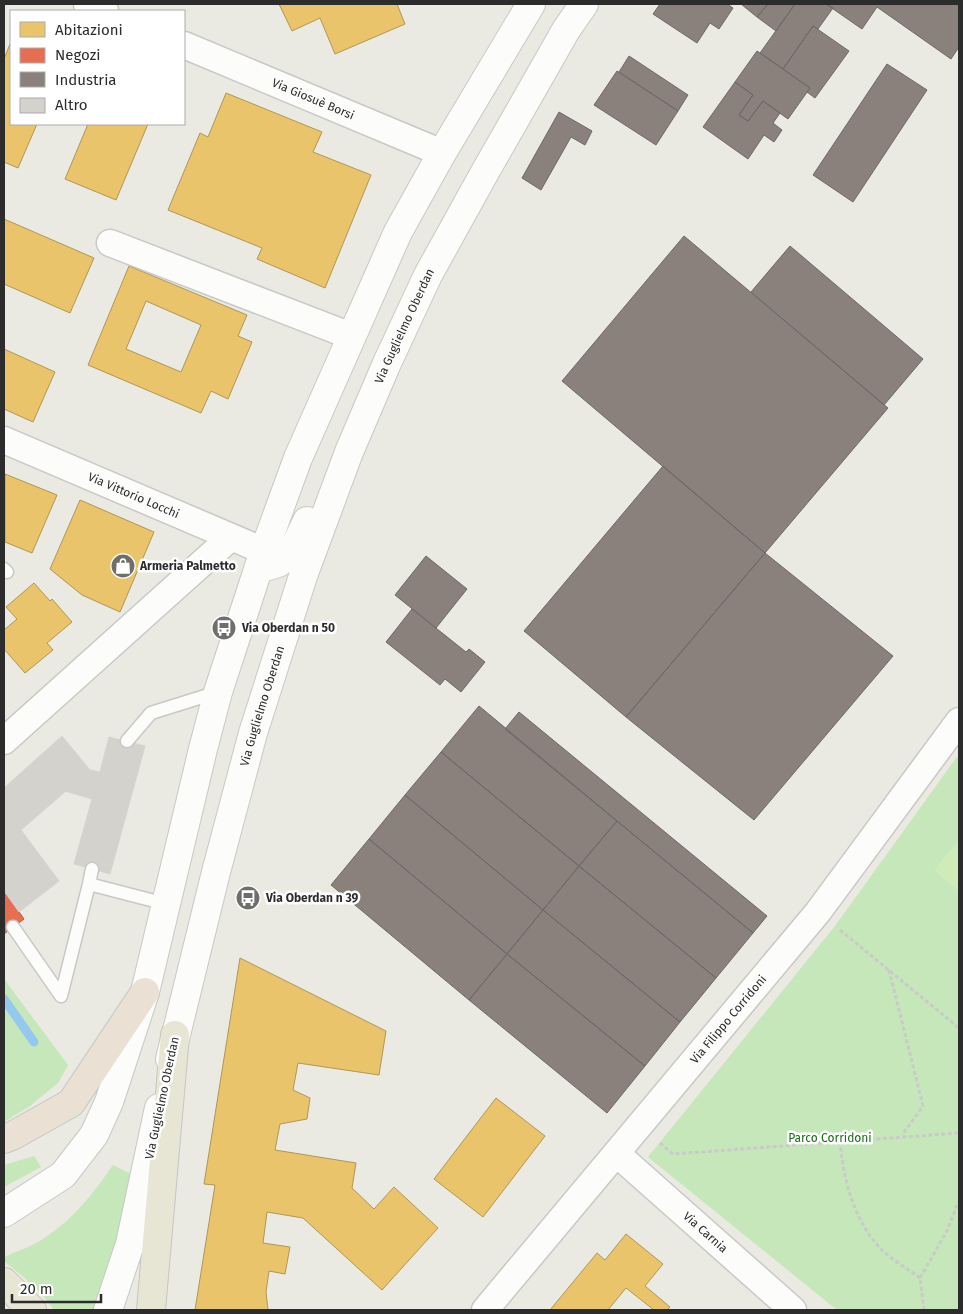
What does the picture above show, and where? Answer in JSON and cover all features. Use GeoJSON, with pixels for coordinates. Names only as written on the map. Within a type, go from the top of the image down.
{"type":"FeatureCollection","features":[{"type":"Feature","properties":{"kind":"highway"},"geometry":{"type":"LineString","coordinates":[[4,1139],[71,1103],[145,992]]}},
{"type":"Feature","properties":{"kind":"main road"},"geometry":{"type":"LineString","coordinates":[[4,1213],[63,1175],[94,1135],[109,1102],[145,992],[218,692],[261,560],[298,458],[398,232],[442,153],[531,4]]}},
{"type":"Feature","properties":{"kind":"main road","name":"Via Guglielmo Oberdan"},"geometry":{"type":"LineString","coordinates":[[108,1310],[130,1244],[175,1035],[216,872],[253,733],[303,576],[349,452],[387,363],[428,275],[566,30],[584,4]]}},
{"type":"Feature","properties":{"kind":"main road"},"geometry":{"type":"LineString","coordinates":[[261,560],[278,563],[292,554],[320,488],[349,452]]}},
{"type":"Feature","properties":{"kind":"main road"},"geometry":{"type":"LineString","coordinates":[[151,1310],[175,1035]]}},
{"type":"Feature","properties":{"kind":"main road"},"geometry":{"type":"LineString","coordinates":[[4,1282],[32,1310]]}},
{"type":"Feature","properties":{"kind":"street"},"geometry":{"type":"LineString","coordinates":[[87,4],[102,10]]}},
{"type":"Feature","properties":{"kind":"street","name":"Via Giosuè Borsi"},"geometry":{"type":"LineString","coordinates":[[185,44],[442,153]]}},
{"type":"Feature","properties":{"kind":"street"},"geometry":{"type":"LineString","coordinates":[[110,243],[351,336]]}},
{"type":"Feature","properties":{"kind":"street","name":"Via Vittorio Locchi"},"geometry":{"type":"LineString","coordinates":[[5,444],[230,538],[261,560]]}},
{"type":"Feature","properties":{"kind":"street"},"geometry":{"type":"LineString","coordinates":[[4,741],[230,538]]}},
{"type":"Feature","properties":{"kind":"street","name":"Via Filippo Corridoni"},"geometry":{"type":"LineString","coordinates":[[486,1310],[818,912],[959,721]]}},
{"type":"Feature","properties":{"kind":"street","name":"Via Carnia"},"geometry":{"type":"LineString","coordinates":[[616,1154],[793,1310]]}},
{"type":"Feature","properties":{"kind":"lane"},"geometry":{"type":"LineString","coordinates":[[127,741],[150,713],[218,692]]}},
{"type":"Feature","properties":{"kind":"lane"},"geometry":{"type":"LineString","coordinates":[[13,927],[61,996],[92,869]]}},
{"type":"Feature","properties":{"kind":"lane"},"geometry":{"type":"LineString","coordinates":[[89,884],[166,904]]}},
{"type":"Feature","properties":{"kind":"path"},"geometry":{"type":"LineString","coordinates":[[818,912],[959,1028]]}},
{"type":"Feature","properties":{"kind":"path"},"geometry":{"type":"LineString","coordinates":[[889,970],[923,1106],[902,1136]]}},
{"type":"Feature","properties":{"kind":"path"},"geometry":{"type":"LineString","coordinates":[[649,1115],[659,1142],[673,1154],[840,1140],[959,1133]]}},
{"type":"Feature","properties":{"kind":"path"},"geometry":{"type":"LineString","coordinates":[[840,1140],[842,1163],[853,1202],[868,1234],[882,1251],[920,1278]]}},
{"type":"Feature","properties":{"kind":"path"},"geometry":{"type":"LineString","coordinates":[[924,1310],[920,1278],[947,1231],[959,1200]]}},
{"type":"Feature","properties":{"kind":"green space","name":"Parco Corridoni"},"geometry":{"type":"Polygon","coordinates":[[[959,754],[959,840],[935,870],[959,891],[959,1310],[837,1310],[648,1157],[835,926],[959,754]]]}},
{"type":"Feature","properties":{"kind":"green space"},"geometry":{"type":"Polygon","coordinates":[[[959,840],[959,891],[935,870],[959,840]]]}},
{"type":"Feature","properties":{"kind":"green space"},"geometry":{"type":"Polygon","coordinates":[[[4,979],[68,1065],[58,1083],[30,1106],[4,1122],[4,979]]]}},
{"type":"Feature","properties":{"kind":"green space"},"geometry":{"type":"Polygon","coordinates":[[[34,1156],[41,1167],[4,1187],[4,1165],[34,1156]]]}},
{"type":"Feature","properties":{"kind":"green space"},"geometry":{"type":"Polygon","coordinates":[[[113,1165],[131,1174],[113,1255],[98,1310],[54,1310],[37,1290],[4,1261],[4,1257],[41,1240],[66,1222],[91,1195],[113,1165]]]}},
{"type":"Feature","properties":{"kind":"building: Abitazioni"},"geometry":{"type":"Polygon","coordinates":[[[279,4],[397,4],[405,24],[335,54],[320,18],[292,31],[279,4]]]}},
{"type":"Feature","properties":{"kind":"building: Abitazioni"},"geometry":{"type":"Polygon","coordinates":[[[10,44],[10,125],[37,125],[18,168],[4,162],[4,59],[10,44]]]}},
{"type":"Feature","properties":{"kind":"building: Abitazioni"},"geometry":{"type":"Polygon","coordinates":[[[226,93],[322,132],[313,152],[371,175],[325,288],[257,259],[262,248],[168,210],[200,133],[208,137],[226,93]]]}},
{"type":"Feature","properties":{"kind":"building: Abitazioni"},"geometry":{"type":"Polygon","coordinates":[[[88,125],[148,125],[116,200],[65,179],[88,125]]]}},
{"type":"Feature","properties":{"kind":"building: Abitazioni"},"geometry":{"type":"Polygon","coordinates":[[[4,219],[94,258],[70,313],[4,284],[4,219]]]}},
{"type":"Feature","properties":{"kind":"building: Abitazioni"},"geometry":{"type":"Polygon","coordinates":[[[129,266],[247,315],[238,336],[252,342],[228,399],[211,391],[201,413],[88,365],[129,266]],[[146,301],[126,349],[181,372],[201,325],[146,301]]]}},
{"type":"Feature","properties":{"kind":"building: Abitazioni"},"geometry":{"type":"Polygon","coordinates":[[[4,349],[55,372],[33,422],[4,409],[4,349]]]}},
{"type":"Feature","properties":{"kind":"building: Abitazioni"},"geometry":{"type":"Polygon","coordinates":[[[5,474],[57,495],[32,553],[5,542],[5,474]]]}},
{"type":"Feature","properties":{"kind":"building: Abitazioni"},"geometry":{"type":"Polygon","coordinates":[[[80,500],[154,532],[120,612],[82,595],[50,569],[80,500]]]}},
{"type":"Feature","properties":{"kind":"building: Abitazioni"},"geometry":{"type":"Polygon","coordinates":[[[34,583],[50,601],[52,599],[72,622],[47,643],[53,650],[25,673],[4,649],[4,630],[17,619],[6,607],[34,583]]]}},
{"type":"Feature","properties":{"kind":"building: Abitazioni"},"geometry":{"type":"Polygon","coordinates":[[[240,958],[386,1031],[379,1075],[298,1063],[293,1090],[310,1098],[307,1119],[280,1124],[275,1150],[356,1163],[352,1188],[374,1209],[394,1187],[438,1228],[382,1290],[303,1218],[267,1212],[263,1243],[290,1247],[285,1274],[269,1271],[266,1292],[268,1310],[195,1310],[215,1185],[204,1184],[240,958]]]}},
{"type":"Feature","properties":{"kind":"building: Abitazioni"},"geometry":{"type":"Polygon","coordinates":[[[496,1098],[545,1136],[483,1217],[434,1179],[496,1098]]]}},
{"type":"Feature","properties":{"kind":"building: Abitazioni"},"geometry":{"type":"Polygon","coordinates":[[[626,1234],[663,1264],[645,1286],[670,1307],[667,1310],[654,1310],[626,1288],[608,1310],[550,1310],[597,1253],[605,1260],[626,1234]]]}},
{"type":"Feature","properties":{"kind":"building: Negozi"},"geometry":{"type":"Polygon","coordinates":[[[4,891],[24,919],[4,934],[4,891]]]}},
{"type":"Feature","properties":{"kind":"building: Industria"},"geometry":{"type":"Polygon","coordinates":[[[660,4],[727,4],[733,8],[719,29],[710,23],[697,43],[653,14],[660,4]]]}},
{"type":"Feature","properties":{"kind":"building: Industria"},"geometry":{"type":"Polygon","coordinates":[[[741,4],[768,4],[757,17],[741,4]]]}},
{"type":"Feature","properties":{"kind":"building: Industria"},"geometry":{"type":"Polygon","coordinates":[[[768,4],[795,4],[776,31],[757,17],[768,4]]]}},
{"type":"Feature","properties":{"kind":"building: Industria"},"geometry":{"type":"Polygon","coordinates":[[[795,4],[826,4],[833,8],[818,29],[813,26],[783,69],[760,53],[795,4]]]}},
{"type":"Feature","properties":{"kind":"building: Industria"},"geometry":{"type":"Polygon","coordinates":[[[826,4],[959,4],[959,47],[951,59],[877,7],[862,29],[826,4]]]}},
{"type":"Feature","properties":{"kind":"building: Industria"},"geometry":{"type":"Polygon","coordinates":[[[813,26],[849,51],[815,98],[807,92],[810,88],[783,69],[813,26]]]}},
{"type":"Feature","properties":{"kind":"building: Industria"},"geometry":{"type":"Polygon","coordinates":[[[757,51],[810,88],[788,119],[763,101],[748,121],[739,115],[753,95],[735,82],[757,51]]]}},
{"type":"Feature","properties":{"kind":"building: Industria"},"geometry":{"type":"Polygon","coordinates":[[[629,56],[688,95],[678,111],[619,72],[629,56]]]}},
{"type":"Feature","properties":{"kind":"building: Industria"},"geometry":{"type":"Polygon","coordinates":[[[887,64],[927,90],[853,202],[813,175],[887,64]]]}},
{"type":"Feature","properties":{"kind":"building: Industria"},"geometry":{"type":"Polygon","coordinates":[[[617,71],[678,111],[656,145],[594,105],[617,71]]]}},
{"type":"Feature","properties":{"kind":"building: Industria"},"geometry":{"type":"Polygon","coordinates":[[[735,82],[753,95],[739,115],[748,121],[763,101],[780,113],[773,123],[782,130],[774,142],[764,135],[748,159],[703,127],[735,82]]]}},
{"type":"Feature","properties":{"kind":"building: Industria"},"geometry":{"type":"Polygon","coordinates":[[[559,112],[592,131],[585,145],[571,137],[541,190],[522,178],[559,112]]]}},
{"type":"Feature","properties":{"kind":"building: Industria"},"geometry":{"type":"Polygon","coordinates":[[[684,236],[888,408],[765,553],[562,381],[684,236]]]}},
{"type":"Feature","properties":{"kind":"building: Industria"},"geometry":{"type":"Polygon","coordinates":[[[790,246],[923,359],[884,405],[751,292],[790,246]]]}},
{"type":"Feature","properties":{"kind":"building: Industria"},"geometry":{"type":"Polygon","coordinates":[[[663,466],[765,553],[626,717],[524,631],[663,466]]]}},
{"type":"Feature","properties":{"kind":"building: Industria"},"geometry":{"type":"Polygon","coordinates":[[[765,553],[893,656],[754,820],[626,717],[765,553]]]}},
{"type":"Feature","properties":{"kind":"building: Industria"},"geometry":{"type":"Polygon","coordinates":[[[426,556],[467,589],[436,628],[395,595],[426,556]]]}},
{"type":"Feature","properties":{"kind":"building: Industria"},"geometry":{"type":"Polygon","coordinates":[[[412,609],[466,652],[469,649],[485,662],[461,692],[445,679],[440,685],[386,642],[412,609]]]}},
{"type":"Feature","properties":{"kind":"building: Industria"},"geometry":{"type":"Polygon","coordinates":[[[479,706],[617,821],[579,866],[441,752],[479,706]]]}},
{"type":"Feature","properties":{"kind":"building: Industria"},"geometry":{"type":"Polygon","coordinates":[[[519,712],[767,916],[753,933],[505,729],[519,712]]]}},
{"type":"Feature","properties":{"kind":"building: Industria"},"geometry":{"type":"Polygon","coordinates":[[[441,752],[579,866],[543,910],[405,795],[441,752]]]}},
{"type":"Feature","properties":{"kind":"building: Industria"},"geometry":{"type":"Polygon","coordinates":[[[405,795],[543,910],[507,954],[369,839],[405,795]]]}},
{"type":"Feature","properties":{"kind":"building: Industria"},"geometry":{"type":"Polygon","coordinates":[[[617,821],[753,933],[716,978],[579,866],[617,821]]]}},
{"type":"Feature","properties":{"kind":"building: Industria"},"geometry":{"type":"Polygon","coordinates":[[[369,839],[507,954],[469,1000],[331,885],[369,839]]]}},
{"type":"Feature","properties":{"kind":"building: Industria"},"geometry":{"type":"Polygon","coordinates":[[[579,866],[716,978],[680,1022],[543,910],[579,866]]]}},
{"type":"Feature","properties":{"kind":"building: Industria"},"geometry":{"type":"Polygon","coordinates":[[[543,910],[680,1022],[645,1066],[507,954],[543,910]]]}},
{"type":"Feature","properties":{"kind":"building: Industria"},"geometry":{"type":"Polygon","coordinates":[[[507,954],[645,1066],[607,1113],[469,1000],[507,954]]]}},
{"type":"Feature","properties":{"kind":"building: Altro"},"geometry":{"type":"Polygon","coordinates":[[[62,736],[90,770],[21,830],[59,881],[19,912],[4,891],[4,788],[62,736]]]}},
{"type":"Feature","properties":{"kind":"building: Altro"},"geometry":{"type":"Polygon","coordinates":[[[109,737],[145,746],[110,874],[74,864],[92,799],[65,791],[90,770],[100,772],[109,737]]]}},
{"type":"Feature","properties":{"kind":"waterway"},"geometry":{"type":"LineString","coordinates":[[4,999],[34,1042]]}},
{"type":"Feature","properties":{"kind":"place","name":"Armeria Palmetto"},"geometry":{"type":"Point","coordinates":[123,566]}},
{"type":"Feature","properties":{"kind":"place","name":"Via Oberdan n 50"},"geometry":{"type":"Point","coordinates":[224,628]}},
{"type":"Feature","properties":{"kind":"place","name":"Via Oberdan n 39"},"geometry":{"type":"Point","coordinates":[248,898]}}]}
